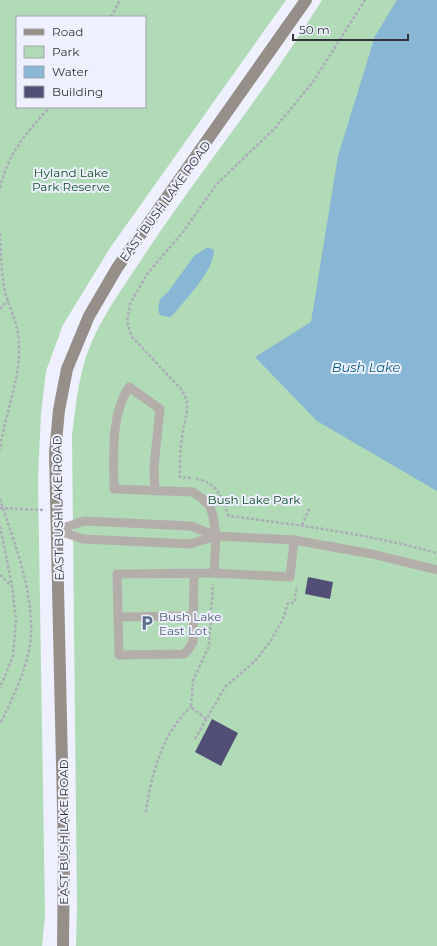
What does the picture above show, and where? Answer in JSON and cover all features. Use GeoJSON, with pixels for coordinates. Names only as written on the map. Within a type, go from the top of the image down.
{"type":"FeatureCollection","features":[{"type":"Feature","properties":{"kind":"street","name":"EAST BUSH LAKE ROAD"},"geometry":{"type":"LineString","coordinates":[[63,946],[64,852],[55,453],[58,410],[67,369],[89,316],[117,268],[306,0]]}},
{"type":"Feature","properties":{"kind":"lane"},"geometry":{"type":"LineString","coordinates":[[155,491],[154,466],[160,409],[129,387],[124,394],[117,415],[114,442],[114,489],[155,491],[193,492],[203,499],[210,507],[216,536],[214,574]]}},
{"type":"Feature","properties":{"kind":"lane"},"geometry":{"type":"LineString","coordinates":[[57,530],[84,521],[191,526],[216,536],[298,541],[372,554],[437,570]]}},
{"type":"Feature","properties":{"kind":"lane"},"geometry":{"type":"LineString","coordinates":[[57,530],[83,539],[190,544],[216,536]]}},
{"type":"Feature","properties":{"kind":"lane"},"geometry":{"type":"LineString","coordinates":[[194,574],[193,642],[188,650],[184,654],[119,655],[117,574],[194,574],[214,574],[290,577],[298,541]]}},
{"type":"Feature","properties":{"kind":"lane"},"geometry":{"type":"LineString","coordinates":[[118,617],[193,616]]}},
{"type":"Feature","properties":{"kind":"path"},"geometry":{"type":"LineString","coordinates":[[112,16],[120,0]]}},
{"type":"Feature","properties":{"kind":"path"},"geometry":{"type":"LineString","coordinates":[[365,0],[313,82],[274,129],[216,185],[183,232],[147,274],[130,304],[127,322],[132,337],[181,389],[187,398],[188,410],[182,437],[180,477],[208,481],[216,490],[229,516],[302,525],[392,541],[437,553]]}},
{"type":"Feature","properties":{"kind":"path"},"geometry":{"type":"LineString","coordinates":[[0,188],[4,171],[14,151],[27,132],[49,108]]}},
{"type":"Feature","properties":{"kind":"path"},"geometry":{"type":"LineString","coordinates":[[0,233],[2,273],[8,300],[14,312],[18,327],[20,348],[0,450]]}},
{"type":"Feature","properties":{"kind":"path"},"geometry":{"type":"LineString","coordinates":[[0,309],[8,300]]}},
{"type":"Feature","properties":{"kind":"path"},"geometry":{"type":"LineString","coordinates":[[0,499],[23,569],[30,612],[31,636],[26,660],[0,724]]}},
{"type":"Feature","properties":{"kind":"path"},"geometry":{"type":"LineString","coordinates":[[298,541],[302,525],[310,507]]}},
{"type":"Feature","properties":{"kind":"path"},"geometry":{"type":"LineString","coordinates":[[0,526],[12,586],[16,621],[13,656],[0,688]]}},
{"type":"Feature","properties":{"kind":"path"},"geometry":{"type":"LineString","coordinates":[[0,575],[12,586]]}},
{"type":"Feature","properties":{"kind":"path"},"geometry":{"type":"LineString","coordinates":[[194,740],[226,687],[238,674],[256,660],[270,642],[283,619],[288,603],[294,603],[297,582]]}},
{"type":"Feature","properties":{"kind":"path"},"geometry":{"type":"LineString","coordinates":[[146,812],[148,796],[164,744],[182,715],[191,707]]}},
{"type":"Feature","properties":{"kind":"green space","name":"Hyland Lake Park Reserve"},"geometry":{"type":"Polygon","coordinates":[[[0,0],[286,0],[110,248],[63,325],[46,371],[41,414],[38,477],[45,915],[42,946],[0,946],[0,0]]]}},
{"type":"Feature","properties":{"kind":"green space","name":"Bush Lake Park"},"geometry":{"type":"Polygon","coordinates":[[[322,0],[437,0],[437,946],[76,946],[77,908],[72,436],[84,362],[99,327],[118,294],[169,219],[280,64],[322,0]]]}},
{"type":"Feature","properties":{"kind":"water","name":"Bush Lake"},"geometry":{"type":"Polygon","coordinates":[[[397,0],[437,0],[437,491],[317,421],[255,357],[311,322],[338,156],[375,36],[397,0]]]}},
{"type":"Feature","properties":{"kind":"water"},"geometry":{"type":"Polygon","coordinates":[[[208,247],[214,250],[213,258],[205,275],[175,313],[170,317],[160,315],[158,310],[160,299],[168,292],[194,256],[208,247]]]}},
{"type":"Feature","properties":{"kind":"building"},"geometry":{"type":"Polygon","coordinates":[[[308,577],[333,582],[330,599],[305,594],[308,577]]]}},
{"type":"Feature","properties":{"kind":"building"},"geometry":{"type":"Polygon","coordinates":[[[212,719],[238,733],[221,766],[195,752],[212,719]]]}},
{"type":"Feature","properties":{"kind":"place","name":"Bush Lake East Lot"},"geometry":{"type":"Point","coordinates":[147,623]}}]}
